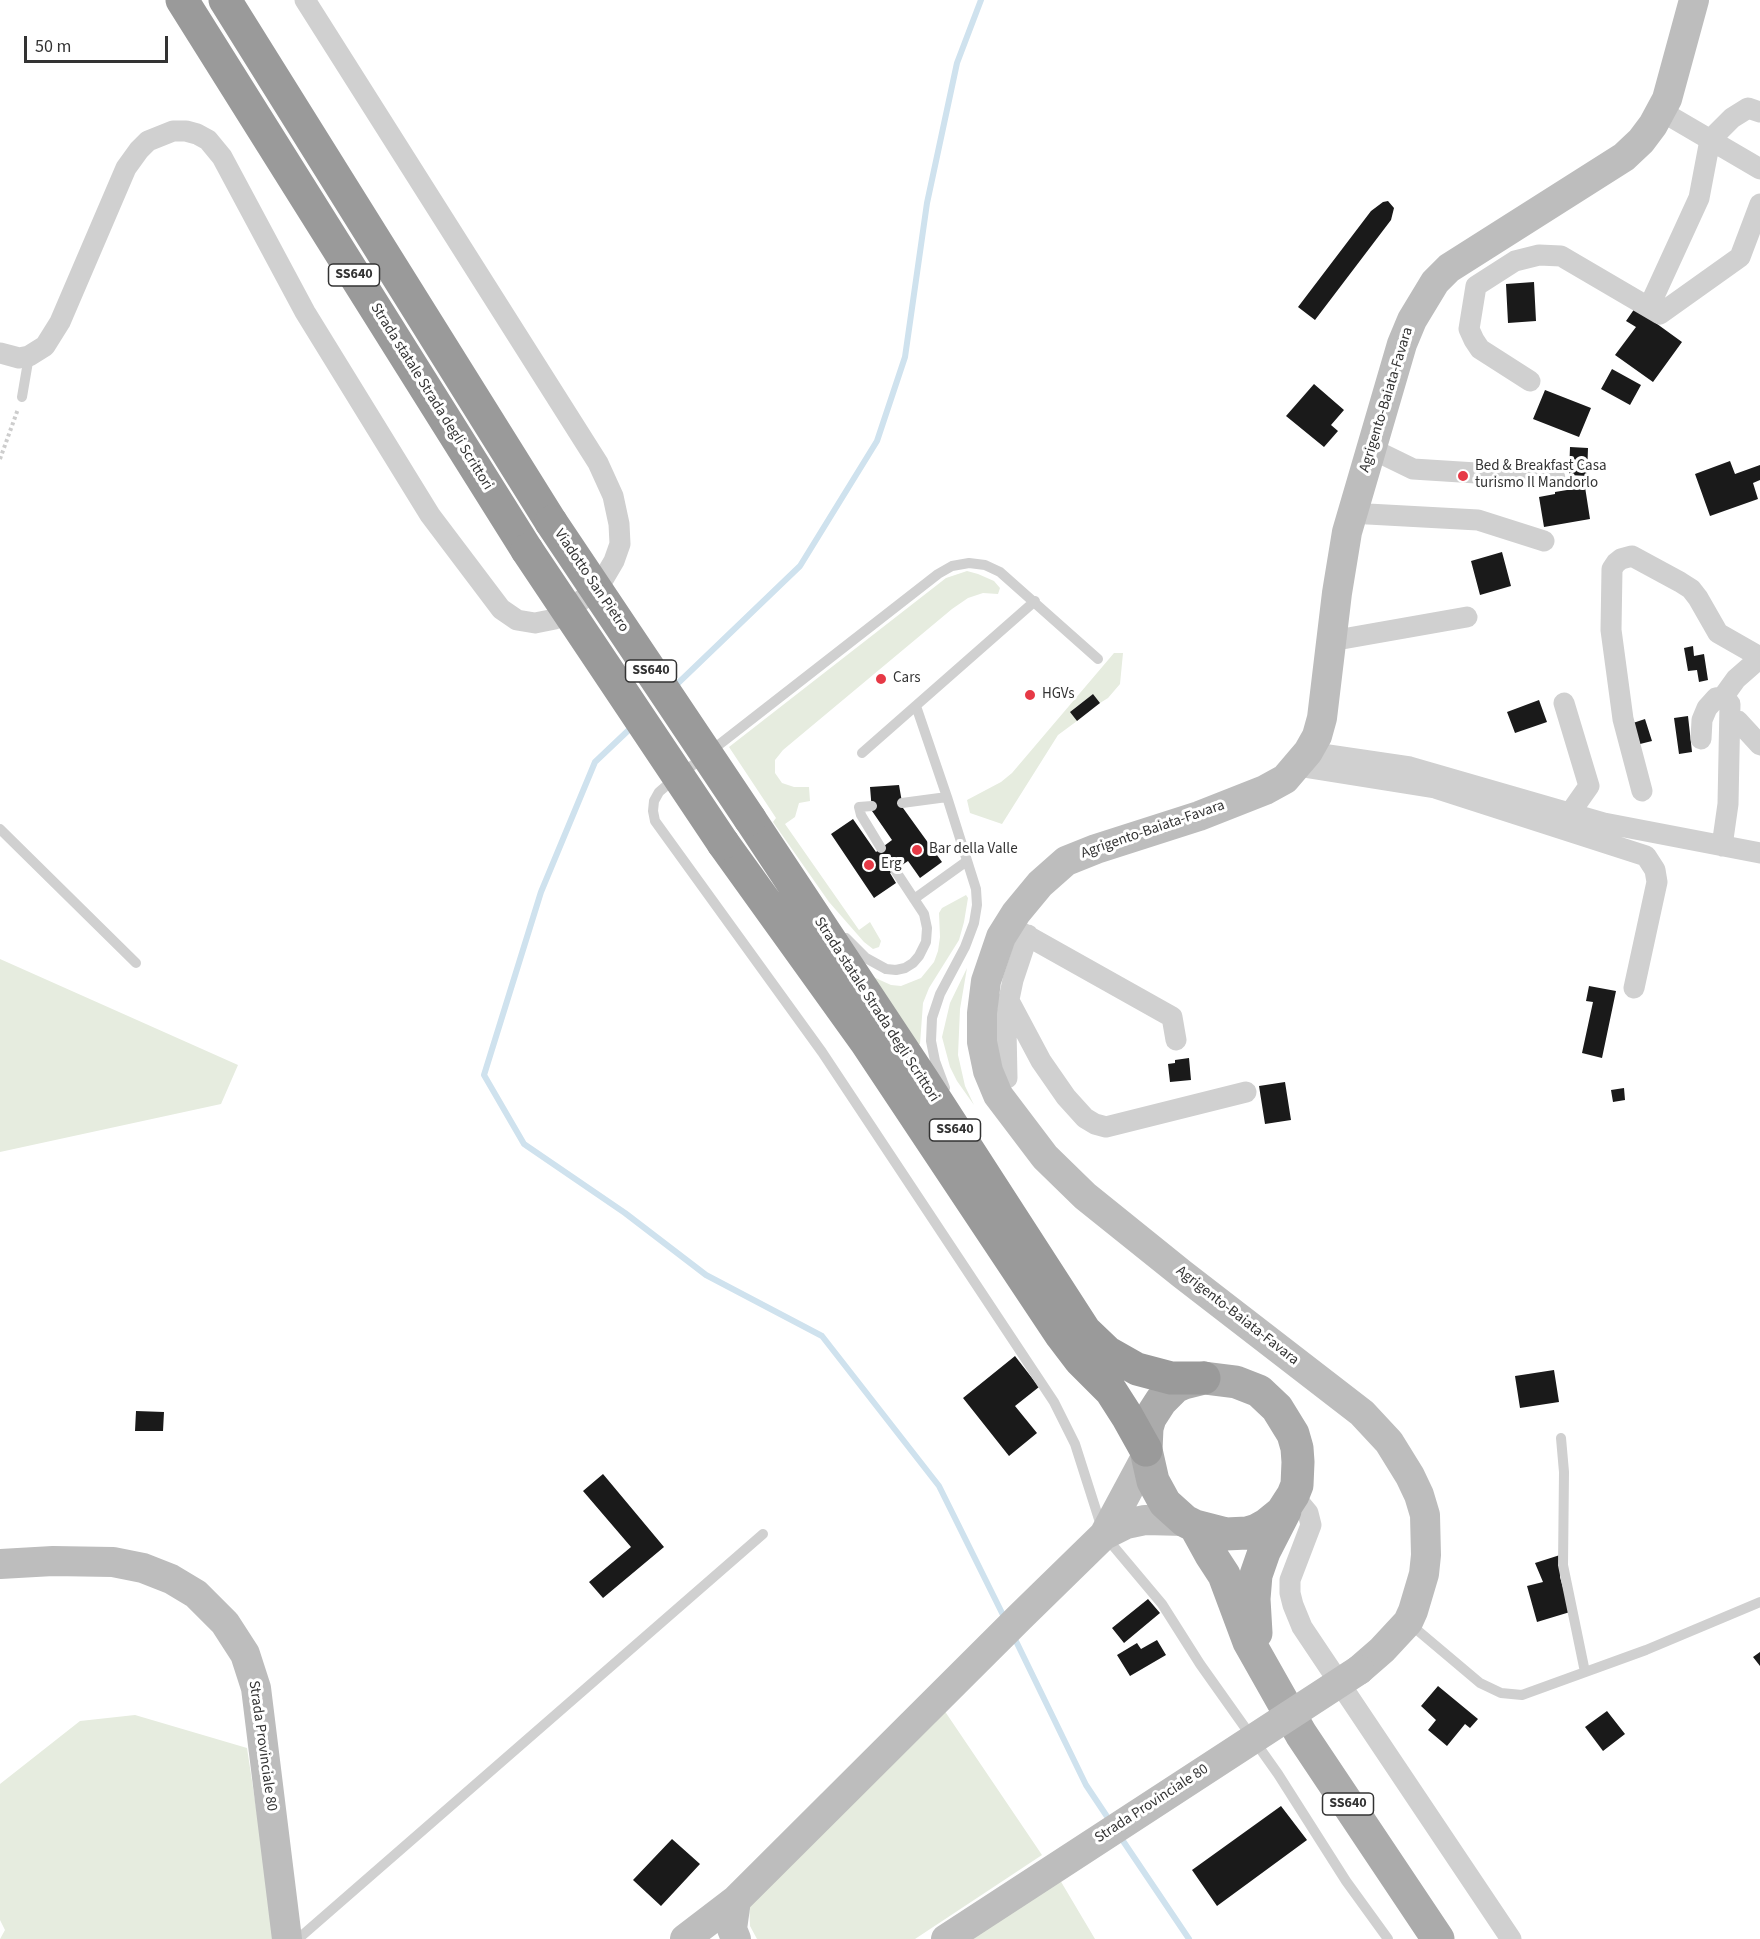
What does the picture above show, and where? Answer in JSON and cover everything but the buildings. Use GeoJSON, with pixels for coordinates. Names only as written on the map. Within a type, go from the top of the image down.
{"type":"FeatureCollection","features":[{"type":"Feature","properties":{"kind":"highway"},"geometry":{"type":"LineString","coordinates":[[156,0],[177,34],[319,218]]}},
{"type":"Feature","properties":{"kind":"highway","name":"Strada statale Strada degli Scrittori"},"geometry":{"type":"LineString","coordinates":[[182,0],[527,550],[723,843],[866,1042],[1061,1335],[1080,1360],[1111,1391],[1146,1452]]}},
{"type":"Feature","properties":{"kind":"highway","name":"Viadotto San Pietro"},"geometry":{"type":"LineString","coordinates":[[225,0],[551,522],[750,819]]}},
{"type":"Feature","properties":{"kind":"highway","name":"Strada statale Strada degli Scrittori"},"geometry":{"type":"LineString","coordinates":[[750,819],[923,1080],[1085,1331],[1107,1352],[1137,1370],[1171,1378],[1204,1378]]}},
{"type":"Feature","properties":{"kind":"main road"},"geometry":{"type":"LineString","coordinates":[[1204,1378],[1224,1379],[1259,1391],[1277,1408],[1293,1434],[1297,1448],[1298,1474],[1291,1500],[1264,1552],[1256,1575],[1254,1599],[1258,1650],[1262,1667],[1239,1620],[1231,1590],[1224,1575],[1190,1523],[1166,1503],[1158,1492],[1148,1466],[1147,1428],[1150,1418],[1161,1401],[1176,1387],[1204,1378]]}},
{"type":"Feature","properties":{"kind":"main road"},"geometry":{"type":"LineString","coordinates":[[1190,1523],[1226,1534],[1247,1533],[1275,1520],[1291,1500]]}},
{"type":"Feature","properties":{"kind":"main road","name":"SS640"},"geometry":{"type":"LineString","coordinates":[[1262,1667],[1301,1734],[1438,1939]]}},
{"type":"Feature","properties":{"kind":"street"},"geometry":{"type":"LineString","coordinates":[[0,353],[19,358],[29,356],[45,346],[60,322],[126,168],[139,150],[148,141],[173,131],[197,134],[208,140],[222,157],[305,312],[430,515],[501,609],[517,620],[536,623],[555,620],[586,597],[604,578],[614,561],[620,544],[619,524],[613,496],[598,463],[304,0]]}},
{"type":"Feature","properties":{"kind":"street","name":"Agrigento-Baiata-Favara"},"geometry":{"type":"LineString","coordinates":[[1359,1670],[1382,1650],[1408,1622],[1424,1574],[1425,1515],[1410,1476],[1389,1442],[1362,1413],[1085,1196],[1045,1157],[1016,1121],[993,1084],[982,1042],[983,996],[995,951],[1018,930],[1016,913],[1040,884],[1066,861],[1245,799],[1285,778],[1303,759],[1317,736],[1322,718],[1345,542],[1402,344],[1412,320],[1435,282],[1449,268],[1624,156],[1641,141],[1667,99],[1694,0]]}},
{"type":"Feature","properties":{"kind":"street"},"geometry":{"type":"LineString","coordinates":[[1649,307],[1699,198],[1710,140],[1732,118],[1748,108],[1760,112]]}},
{"type":"Feature","properties":{"kind":"street"},"geometry":{"type":"LineString","coordinates":[[1661,111],[1760,169]]}},
{"type":"Feature","properties":{"kind":"street"},"geometry":{"type":"LineString","coordinates":[[1530,381],[1480,349],[1469,329],[1476,286],[1515,261],[1539,255],[1561,256],[1660,314],[1740,257],[1760,204]]}},
{"type":"Feature","properties":{"kind":"street"},"geometry":{"type":"LineString","coordinates":[[1372,449],[1413,469],[1555,478]]}},
{"type":"Feature","properties":{"kind":"street"},"geometry":{"type":"LineString","coordinates":[[1354,509],[1368,514],[1478,520],[1544,541]]}},
{"type":"Feature","properties":{"kind":"street"},"geometry":{"type":"LineString","coordinates":[[1642,791],[1623,719],[1611,630],[1612,569],[1621,559],[1632,556],[1691,589],[1718,633],[1760,657],[1736,679],[1724,697],[1716,698],[1707,708],[1702,720],[1701,739]]}},
{"type":"Feature","properties":{"kind":"street"},"geometry":{"type":"LineString","coordinates":[[1331,641],[1467,617]]}},
{"type":"Feature","properties":{"kind":"street"},"geometry":{"type":"LineString","coordinates":[[1722,846],[1728,804],[1730,720],[1730,704],[1724,697]]}},
{"type":"Feature","properties":{"kind":"street"},"geometry":{"type":"LineString","coordinates":[[1563,703],[1589,786],[1570,813]]}},
{"type":"Feature","properties":{"kind":"street"},"geometry":{"type":"LineString","coordinates":[[1730,720],[1738,721],[1760,745]]}},
{"type":"Feature","properties":{"kind":"street"},"geometry":{"type":"LineString","coordinates":[[1303,759],[1410,767],[1604,823],[1760,853]]}},
{"type":"Feature","properties":{"kind":"street"},"geometry":{"type":"LineString","coordinates":[[1303,759],[1435,788],[1646,856],[1655,870],[1656,882],[1634,988]]}},
{"type":"Feature","properties":{"kind":"street"},"geometry":{"type":"LineString","coordinates":[[993,1084],[1007,1078],[1008,999],[1018,930],[1172,1017],[1176,1040]]}},
{"type":"Feature","properties":{"kind":"street"},"geometry":{"type":"LineString","coordinates":[[1008,999],[1041,1061],[1066,1097],[1085,1118],[1095,1124],[1106,1127],[1246,1092]]}},
{"type":"Feature","properties":{"kind":"street"},"geometry":{"type":"LineString","coordinates":[[1104,1535],[1146,1452]]}},
{"type":"Feature","properties":{"kind":"street"},"geometry":{"type":"LineString","coordinates":[[1291,1500],[1308,1513],[1311,1525],[1290,1580],[1293,1605],[1302,1627],[1511,1939]]}},
{"type":"Feature","properties":{"kind":"street"},"geometry":{"type":"LineString","coordinates":[[687,1939],[736,1900],[1104,1535],[1126,1524],[1145,1520],[1190,1523]]}},
{"type":"Feature","properties":{"kind":"street","name":"Strada Provinciale 80"},"geometry":{"type":"LineString","coordinates":[[0,1564],[53,1561],[112,1562],[143,1568],[171,1579],[190,1590],[225,1623],[245,1654],[256,1688],[287,1939]]}},
{"type":"Feature","properties":{"kind":"street","name":"Strada Provinciale 80"},"geometry":{"type":"LineString","coordinates":[[946,1939],[1359,1670]]}},
{"type":"Feature","properties":{"kind":"street"},"geometry":{"type":"LineString","coordinates":[[732,1936],[736,1900]]}},
{"type":"Feature","properties":{"kind":"lane"},"geometry":{"type":"LineString","coordinates":[[22,397],[29,356]]}},
{"type":"Feature","properties":{"kind":"lane"},"geometry":{"type":"LineString","coordinates":[[1098,659],[1000,572],[985,565],[969,563],[952,566],[938,574],[659,792],[654,801],[655,821],[822,1052],[1054,1402],[1075,1444],[1104,1535],[1162,1604],[1200,1664],[1278,1774],[1346,1881],[1388,1939]]}},
{"type":"Feature","properties":{"kind":"lane"},"geometry":{"type":"LineString","coordinates":[[862,753],[1035,601]]}},
{"type":"Feature","properties":{"kind":"lane"},"geometry":{"type":"LineString","coordinates":[[916,706],[976,889],[977,905],[974,923],[965,947],[940,994],[932,1018],[931,1041],[935,1061],[941,1081],[951,1099]]}},
{"type":"Feature","properties":{"kind":"lane"},"geometry":{"type":"LineString","coordinates":[[902,803],[947,797]]}},
{"type":"Feature","properties":{"kind":"lane"},"geometry":{"type":"LineString","coordinates":[[872,806],[859,807],[861,815],[881,848]]}},
{"type":"Feature","properties":{"kind":"lane"},"geometry":{"type":"LineString","coordinates":[[750,819],[837,929],[866,958],[886,969],[896,970],[914,963],[926,942],[927,928],[924,914],[895,870]]}},
{"type":"Feature","properties":{"kind":"lane"},"geometry":{"type":"LineString","coordinates":[[0,829],[136,963]]}},
{"type":"Feature","properties":{"kind":"lane"},"geometry":{"type":"LineString","coordinates":[[914,899],[967,861]]}},
{"type":"Feature","properties":{"kind":"lane"},"geometry":{"type":"LineString","coordinates":[[1075,1295],[1085,1331]]}},
{"type":"Feature","properties":{"kind":"lane"},"geometry":{"type":"LineString","coordinates":[[1561,1438],[1564,1472],[1563,1565],[1585,1672]]}},
{"type":"Feature","properties":{"kind":"lane"},"geometry":{"type":"LineString","coordinates":[[298,1939],[763,1534]]}},
{"type":"Feature","properties":{"kind":"lane"},"geometry":{"type":"LineString","coordinates":[[1408,1622],[1480,1683],[1501,1694],[1522,1695],[1646,1650],[1760,1602]]}},
{"type":"Feature","properties":{"kind":"path"},"geometry":{"type":"LineString","coordinates":[[0,459],[22,397]]}},
{"type":"Feature","properties":{"kind":"shaded area"},"geometry":{"type":"Polygon","coordinates":[[[967,571],[994,581],[1000,588],[998,594],[983,593],[968,598],[952,609],[783,750],[775,760],[775,773],[782,783],[794,787],[809,787],[810,801],[799,803],[795,817],[785,824],[859,930],[870,922],[881,941],[879,947],[873,949],[829,902],[773,822],[776,818],[729,747],[946,578],[967,571]]]}},
{"type":"Feature","properties":{"kind":"shaded area"},"geometry":{"type":"Polygon","coordinates":[[[1114,653],[1123,653],[1120,684],[1108,698],[1100,703],[1093,694],[1071,711],[1077,721],[1058,735],[1002,824],[970,813],[967,800],[1001,782],[1012,773],[1114,653]]]}},
{"type":"Feature","properties":{"kind":"shaded area"},"geometry":{"type":"Polygon","coordinates":[[[966,895],[968,898],[959,940],[929,988],[923,1003],[920,1044],[912,1048],[871,976],[891,985],[901,986],[921,978],[934,962],[938,951],[939,913],[942,908],[966,895]]]}},
{"type":"Feature","properties":{"kind":"shaded area"},"geometry":{"type":"Polygon","coordinates":[[[0,959],[238,1065],[221,1104],[0,1152],[0,959]]]}},
{"type":"Feature","properties":{"kind":"shaded area"},"geometry":{"type":"Polygon","coordinates":[[[967,968],[960,1009],[958,1055],[965,1086],[974,1105],[950,1067],[942,1037],[950,1003],[967,968]]]}},
{"type":"Feature","properties":{"kind":"shaded area"},"geometry":{"type":"Polygon","coordinates":[[[942,1707],[1042,1855],[915,1939],[757,1939],[750,1926],[749,1899],[942,1707]]]}},
{"type":"Feature","properties":{"kind":"shaded area"},"geometry":{"type":"Polygon","coordinates":[[[135,1715],[247,1748],[276,1939],[0,1939],[5,1930],[0,1920],[0,1784],[80,1721],[135,1715]]]}},
{"type":"Feature","properties":{"kind":"shaded area"},"geometry":{"type":"Polygon","coordinates":[[[1060,1880],[1095,1939],[969,1939],[1060,1880]]]}},
{"type":"Feature","properties":{"kind":"waterway"},"geometry":{"type":"LineString","coordinates":[[674,687],[800,566],[877,441],[905,357],[927,203],[957,63],[981,0]]}},
{"type":"Feature","properties":{"kind":"waterway"},"geometry":{"type":"LineString","coordinates":[[634,725],[595,762],[541,892],[484,1075],[524,1144],[625,1213],[706,1275],[822,1336],[939,1486],[1005,1619]]}},
{"type":"Feature","properties":{"kind":"waterway"},"geometry":{"type":"LineString","coordinates":[[1014,1637],[1086,1785],[1110,1821]]}},
{"type":"Feature","properties":{"kind":"waterway"},"geometry":{"type":"LineString","coordinates":[[1119,1835],[1189,1939]]}},
{"type":"Feature","properties":{"kind":"place","name":"Bed & Breakfast Casa turismo Il Mandorlo"},"geometry":{"type":"Point","coordinates":[1463,476]}},
{"type":"Feature","properties":{"kind":"place","name":"Cars"},"geometry":{"type":"Point","coordinates":[881,679]}},
{"type":"Feature","properties":{"kind":"place","name":"HGVs"},"geometry":{"type":"Point","coordinates":[1030,695]}},
{"type":"Feature","properties":{"kind":"place","name":"Bar della Valle"},"geometry":{"type":"Point","coordinates":[917,850]}},
{"type":"Feature","properties":{"kind":"place","name":"Erg"},"geometry":{"type":"Point","coordinates":[869,865]}}]}
